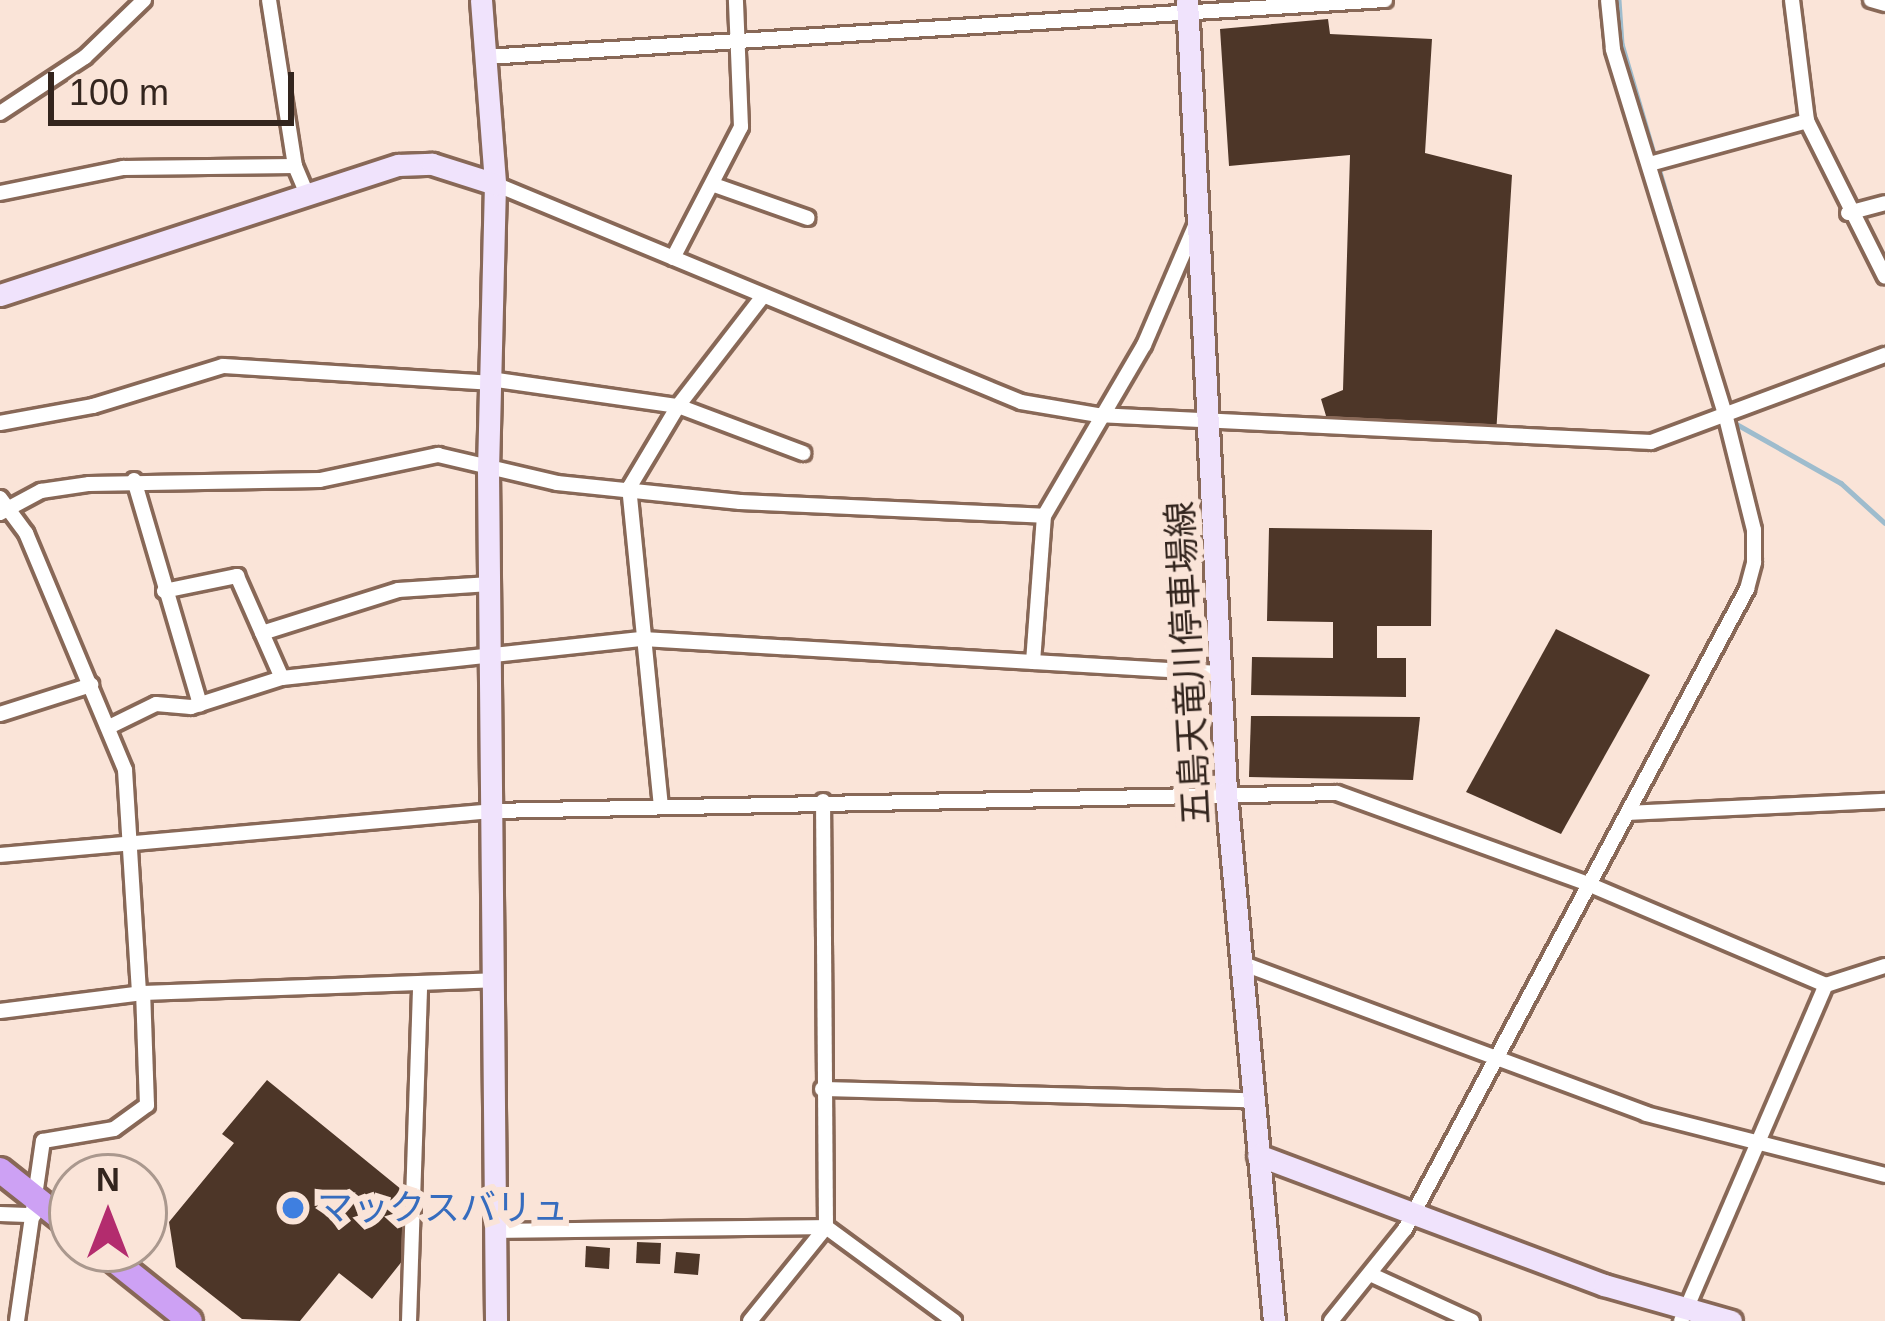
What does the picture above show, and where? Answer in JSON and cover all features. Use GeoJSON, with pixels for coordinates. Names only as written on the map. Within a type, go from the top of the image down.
{"type":"FeatureCollection","features":[{"type":"Feature","properties":{"kind":"highway"},"geometry":{"type":"LineString","coordinates":[[0,1169],[35,1207],[48,1214]]}},
{"type":"Feature","properties":{"kind":"highway"},"geometry":{"type":"LineString","coordinates":[[130,1273],[190,1321]]}},
{"type":"Feature","properties":{"kind":"street"},"geometry":{"type":"LineString","coordinates":[[0,113],[85,58],[145,0]]}},
{"type":"Feature","properties":{"kind":"street"},"geometry":{"type":"LineString","coordinates":[[268,0],[295,166],[308,196]]}},
{"type":"Feature","properties":{"kind":"street"},"geometry":{"type":"LineString","coordinates":[[481,0],[495,184],[488,470],[496,1321]]}},
{"type":"Feature","properties":{"kind":"street"},"geometry":{"type":"LineString","coordinates":[[673,258],[717,186],[741,127],[736,0]]}},
{"type":"Feature","properties":{"kind":"street"},"geometry":{"type":"LineString","coordinates":[[486,57],[1188,6],[1385,0]]}},
{"type":"Feature","properties":{"kind":"street"},"geometry":{"type":"LineString","coordinates":[[1331,1321],[1372,1275],[1409,1213],[1628,813],[1750,576],[1754,530],[1651,164],[1613,49],[1609,0]]}},
{"type":"Feature","properties":{"kind":"street"},"geometry":{"type":"LineString","coordinates":[[1792,0],[1807,121],[1848,213],[1885,277]]}},
{"type":"Feature","properties":{"kind":"street"},"geometry":{"type":"LineString","coordinates":[[1871,0],[1885,4]]}},
{"type":"Feature","properties":{"kind":"street","name":"五島天竜川停車場線"},"geometry":{"type":"LineString","coordinates":[[1188,6],[1226,793],[1274,1321]]}},
{"type":"Feature","properties":{"kind":"street"},"geometry":{"type":"LineString","coordinates":[[1651,164],[1807,121]]}},
{"type":"Feature","properties":{"kind":"street"},"geometry":{"type":"LineString","coordinates":[[0,296],[398,165],[432,164],[495,184],[1021,402],[1097,415],[1651,442],[1885,355]]}},
{"type":"Feature","properties":{"kind":"street"},"geometry":{"type":"LineString","coordinates":[[0,193],[123,168],[295,166]]}},
{"type":"Feature","properties":{"kind":"street"},"geometry":{"type":"LineString","coordinates":[[717,186],[808,218]]}},
{"type":"Feature","properties":{"kind":"street"},"geometry":{"type":"LineString","coordinates":[[1848,213],[1885,202]]}},
{"type":"Feature","properties":{"kind":"street"},"geometry":{"type":"LineString","coordinates":[[1033,662],[1043,516],[1097,415],[1144,345],[1199,216]]}},
{"type":"Feature","properties":{"kind":"street"},"geometry":{"type":"LineString","coordinates":[[661,807],[629,488],[678,406],[763,296]]}},
{"type":"Feature","properties":{"kind":"street"},"geometry":{"type":"LineString","coordinates":[[0,423],[93,406],[223,366],[490,381],[678,406],[803,453]]}},
{"type":"Feature","properties":{"kind":"street"},"geometry":{"type":"LineString","coordinates":[[17,1321],[43,1141],[114,1129],[147,1105],[141,993],[129,912],[134,839],[112,726],[3,506],[41,491],[134,480],[320,480],[437,454],[488,470],[740,502],[1043,516]]}},
{"type":"Feature","properties":{"kind":"street"},"geometry":{"type":"LineString","coordinates":[[134,480],[200,704]]}},
{"type":"Feature","properties":{"kind":"street"},"geometry":{"type":"LineString","coordinates":[[164,591],[237,576],[282,678]]}},
{"type":"Feature","properties":{"kind":"street"},"geometry":{"type":"LineString","coordinates":[[262,633],[398,590],[490,584]]}},
{"type":"Feature","properties":{"kind":"street"},"geometry":{"type":"LineString","coordinates":[[112,726],[156,704],[200,704],[282,678],[643,640],[1219,673]]}},
{"type":"Feature","properties":{"kind":"street"},"geometry":{"type":"LineString","coordinates":[[0,714],[91,685]]}},
{"type":"Feature","properties":{"kind":"street"},"geometry":{"type":"LineString","coordinates":[[0,855],[134,839],[493,811],[1337,793],[1588,884],[1826,985],[1885,965]]}},
{"type":"Feature","properties":{"kind":"street"},"geometry":{"type":"LineString","coordinates":[[749,1321],[826,1227],[824,801]]}},
{"type":"Feature","properties":{"kind":"street"},"geometry":{"type":"LineString","coordinates":[[1628,813],[1885,801]]}},
{"type":"Feature","properties":{"kind":"street"},"geometry":{"type":"LineString","coordinates":[[1241,963],[1492,1060],[1759,1146],[1885,1175]]}},
{"type":"Feature","properties":{"kind":"street"},"geometry":{"type":"LineString","coordinates":[[0,1011],[141,993],[494,980]]}},
{"type":"Feature","properties":{"kind":"street"},"geometry":{"type":"LineString","coordinates":[[409,1321],[420,983]]}},
{"type":"Feature","properties":{"kind":"street"},"geometry":{"type":"LineString","coordinates":[[1684,1315],[1826,985]]}},
{"type":"Feature","properties":{"kind":"street"},"geometry":{"type":"LineString","coordinates":[[822,1089],[1251,1100]]}},
{"type":"Feature","properties":{"kind":"street"},"geometry":{"type":"LineString","coordinates":[[1258,1155],[1684,1315],[1731,1321]]}},
{"type":"Feature","properties":{"kind":"street"},"geometry":{"type":"LineString","coordinates":[[0,1214],[35,1207]]}},
{"type":"Feature","properties":{"kind":"street"},"geometry":{"type":"LineString","coordinates":[[496,1231],[826,1227],[954,1321]]}},
{"type":"Feature","properties":{"kind":"street"},"geometry":{"type":"LineString","coordinates":[[1372,1275],[1472,1321]]}},
{"type":"Feature","properties":{"kind":"building"},"geometry":{"type":"Polygon","coordinates":[[[1328,19],[1330,34],[1432,39],[1425,153],[1512,175],[1496,435],[1329,426],[1321,399],[1343,390],[1350,155],[1229,166],[1220,29],[1328,19]]]}},
{"type":"Feature","properties":{"kind":"building"},"geometry":{"type":"Polygon","coordinates":[[[1269,528],[1432,530],[1431,626],[1377,626],[1377,658],[1406,658],[1406,697],[1251,695],[1252,657],[1333,658],[1333,622],[1267,621],[1269,528]]]}},
{"type":"Feature","properties":{"kind":"building"},"geometry":{"type":"Polygon","coordinates":[[[1556,629],[1650,675],[1561,834],[1466,792],[1556,629]]]}},
{"type":"Feature","properties":{"kind":"building"},"geometry":{"type":"Polygon","coordinates":[[[1251,716],[1420,717],[1413,780],[1249,777],[1251,716]]]}},
{"type":"Feature","properties":{"kind":"building","name":"マックスバリュ"},"geometry":{"type":"Polygon","coordinates":[[[267,1080],[407,1194],[403,1260],[372,1299],[339,1273],[300,1321],[242,1319],[176,1267],[169,1222],[234,1143],[222,1134],[267,1080]]]}},
{"type":"Feature","properties":{"kind":"building"},"geometry":{"type":"Polygon","coordinates":[[[637,1242],[661,1243],[660,1264],[636,1263],[637,1242]]]}},
{"type":"Feature","properties":{"kind":"building"},"geometry":{"type":"Polygon","coordinates":[[[586,1246],[610,1248],[609,1269],[585,1267],[586,1246]]]}},
{"type":"Feature","properties":{"kind":"building"},"geometry":{"type":"Polygon","coordinates":[[[676,1252],[700,1254],[698,1275],[674,1273],[676,1252]]]}},
{"type":"Feature","properties":{"kind":"waterway"},"geometry":{"type":"LineString","coordinates":[[1619,0],[1622,44],[1655,157]]}},
{"type":"Feature","properties":{"kind":"waterway"},"geometry":{"type":"LineString","coordinates":[[1659,168],[1704,324]]}},
{"type":"Feature","properties":{"kind":"waterway"},"geometry":{"type":"LineString","coordinates":[[1733,422],[1841,483],[1885,523]]}},
{"type":"Feature","properties":{"kind":"place","name":"マックスバリュ"},"geometry":{"type":"Point","coordinates":[293,1208]}}]}
